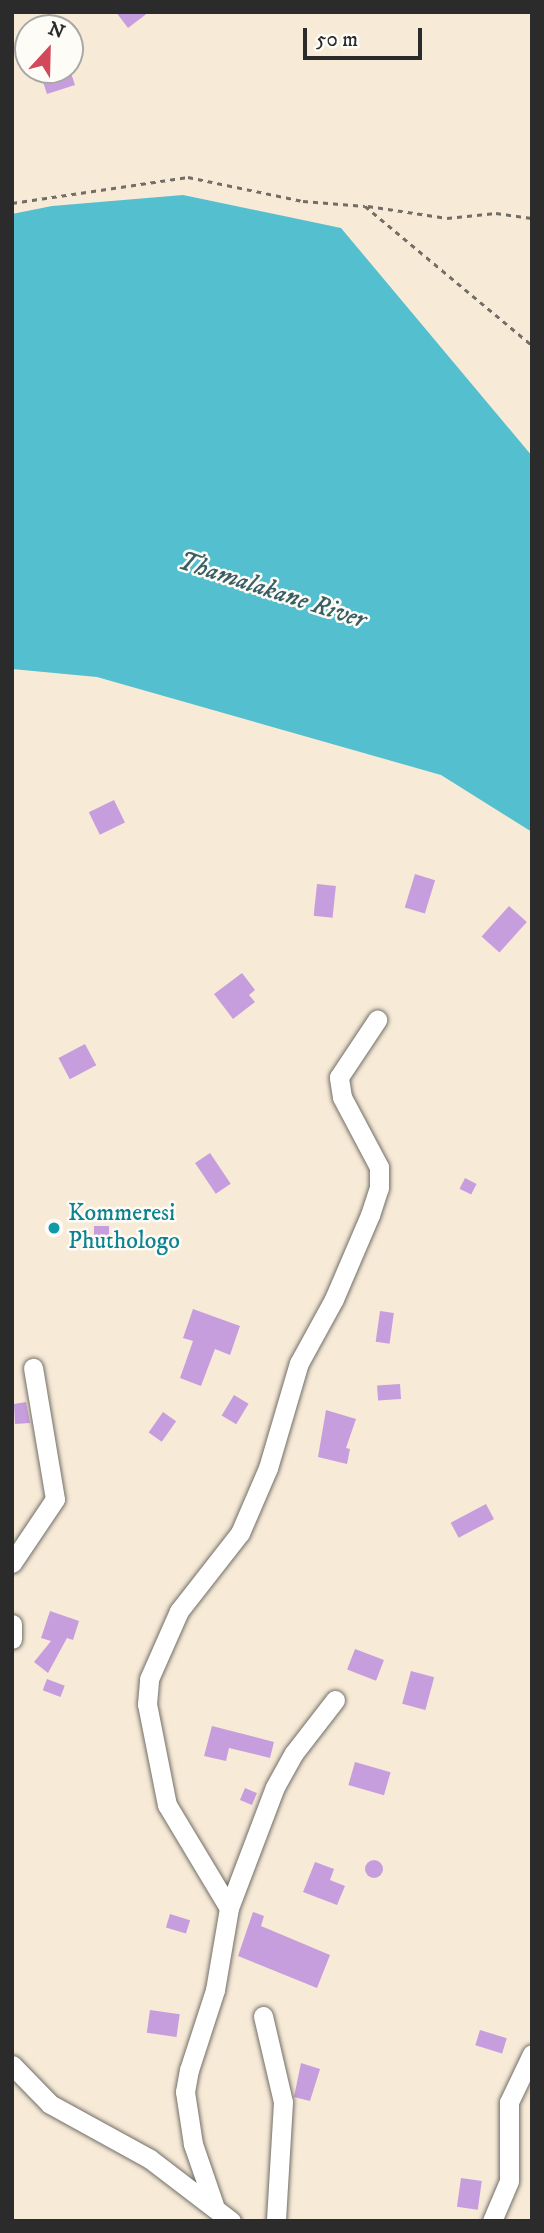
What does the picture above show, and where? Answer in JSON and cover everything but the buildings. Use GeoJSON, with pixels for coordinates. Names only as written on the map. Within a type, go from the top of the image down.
{"type":"FeatureCollection","features":[{"type":"Feature","properties":{"kind":"street"},"geometry":{"type":"LineString","coordinates":[[229,1908],[167,1805],[147,1704],[149,1679],[178,1611],[240,1533],[268,1468],[299,1363],[334,1299],[370,1215],[379,1188],[379,1167],[342,1097],[339,1077],[377,1020]]}},
{"type":"Feature","properties":{"kind":"street"},"geometry":{"type":"LineString","coordinates":[[12,1563],[22,1542],[55,1499],[33,1368]]}},
{"type":"Feature","properties":{"kind":"street"},"geometry":{"type":"LineString","coordinates":[[12,1624],[12,1639]]}},
{"type":"Feature","properties":{"kind":"street"},"geometry":{"type":"LineString","coordinates":[[214,2205],[192,2144],[185,2092],[223,1957],[229,1908],[275,1787],[294,1753],[335,1700]]}},
{"type":"Feature","properties":{"kind":"street"},"geometry":{"type":"LineString","coordinates":[[263,2016],[283,2102],[276,2221]]}},
{"type":"Feature","properties":{"kind":"street"},"geometry":{"type":"LineString","coordinates":[[492,2221],[509,2181],[509,2102],[532,2054]]}},
{"type":"Feature","properties":{"kind":"street"},"geometry":{"type":"LineString","coordinates":[[12,2065],[50,2104],[150,2159],[214,2205],[231,2221]]}},
{"type":"Feature","properties":{"kind":"path"},"geometry":{"type":"LineString","coordinates":[[12,204],[188,177],[303,201],[365,206],[447,218],[496,213],[532,218]]}},
{"type":"Feature","properties":{"kind":"path"},"geometry":{"type":"LineString","coordinates":[[365,206],[532,345]]}},
{"type":"Feature","properties":{"kind":"water","name":"Thamalakane River"},"geometry":{"type":"Polygon","coordinates":[[[183,195],[341,228],[532,456],[532,832],[441,775],[97,677],[12,669],[12,214],[52,206],[183,195]]]}},
{"type":"Feature","properties":{"kind":"place","name":"Kommeresi Phuthologo"},"geometry":{"type":"Point","coordinates":[54,1228]}}]}
